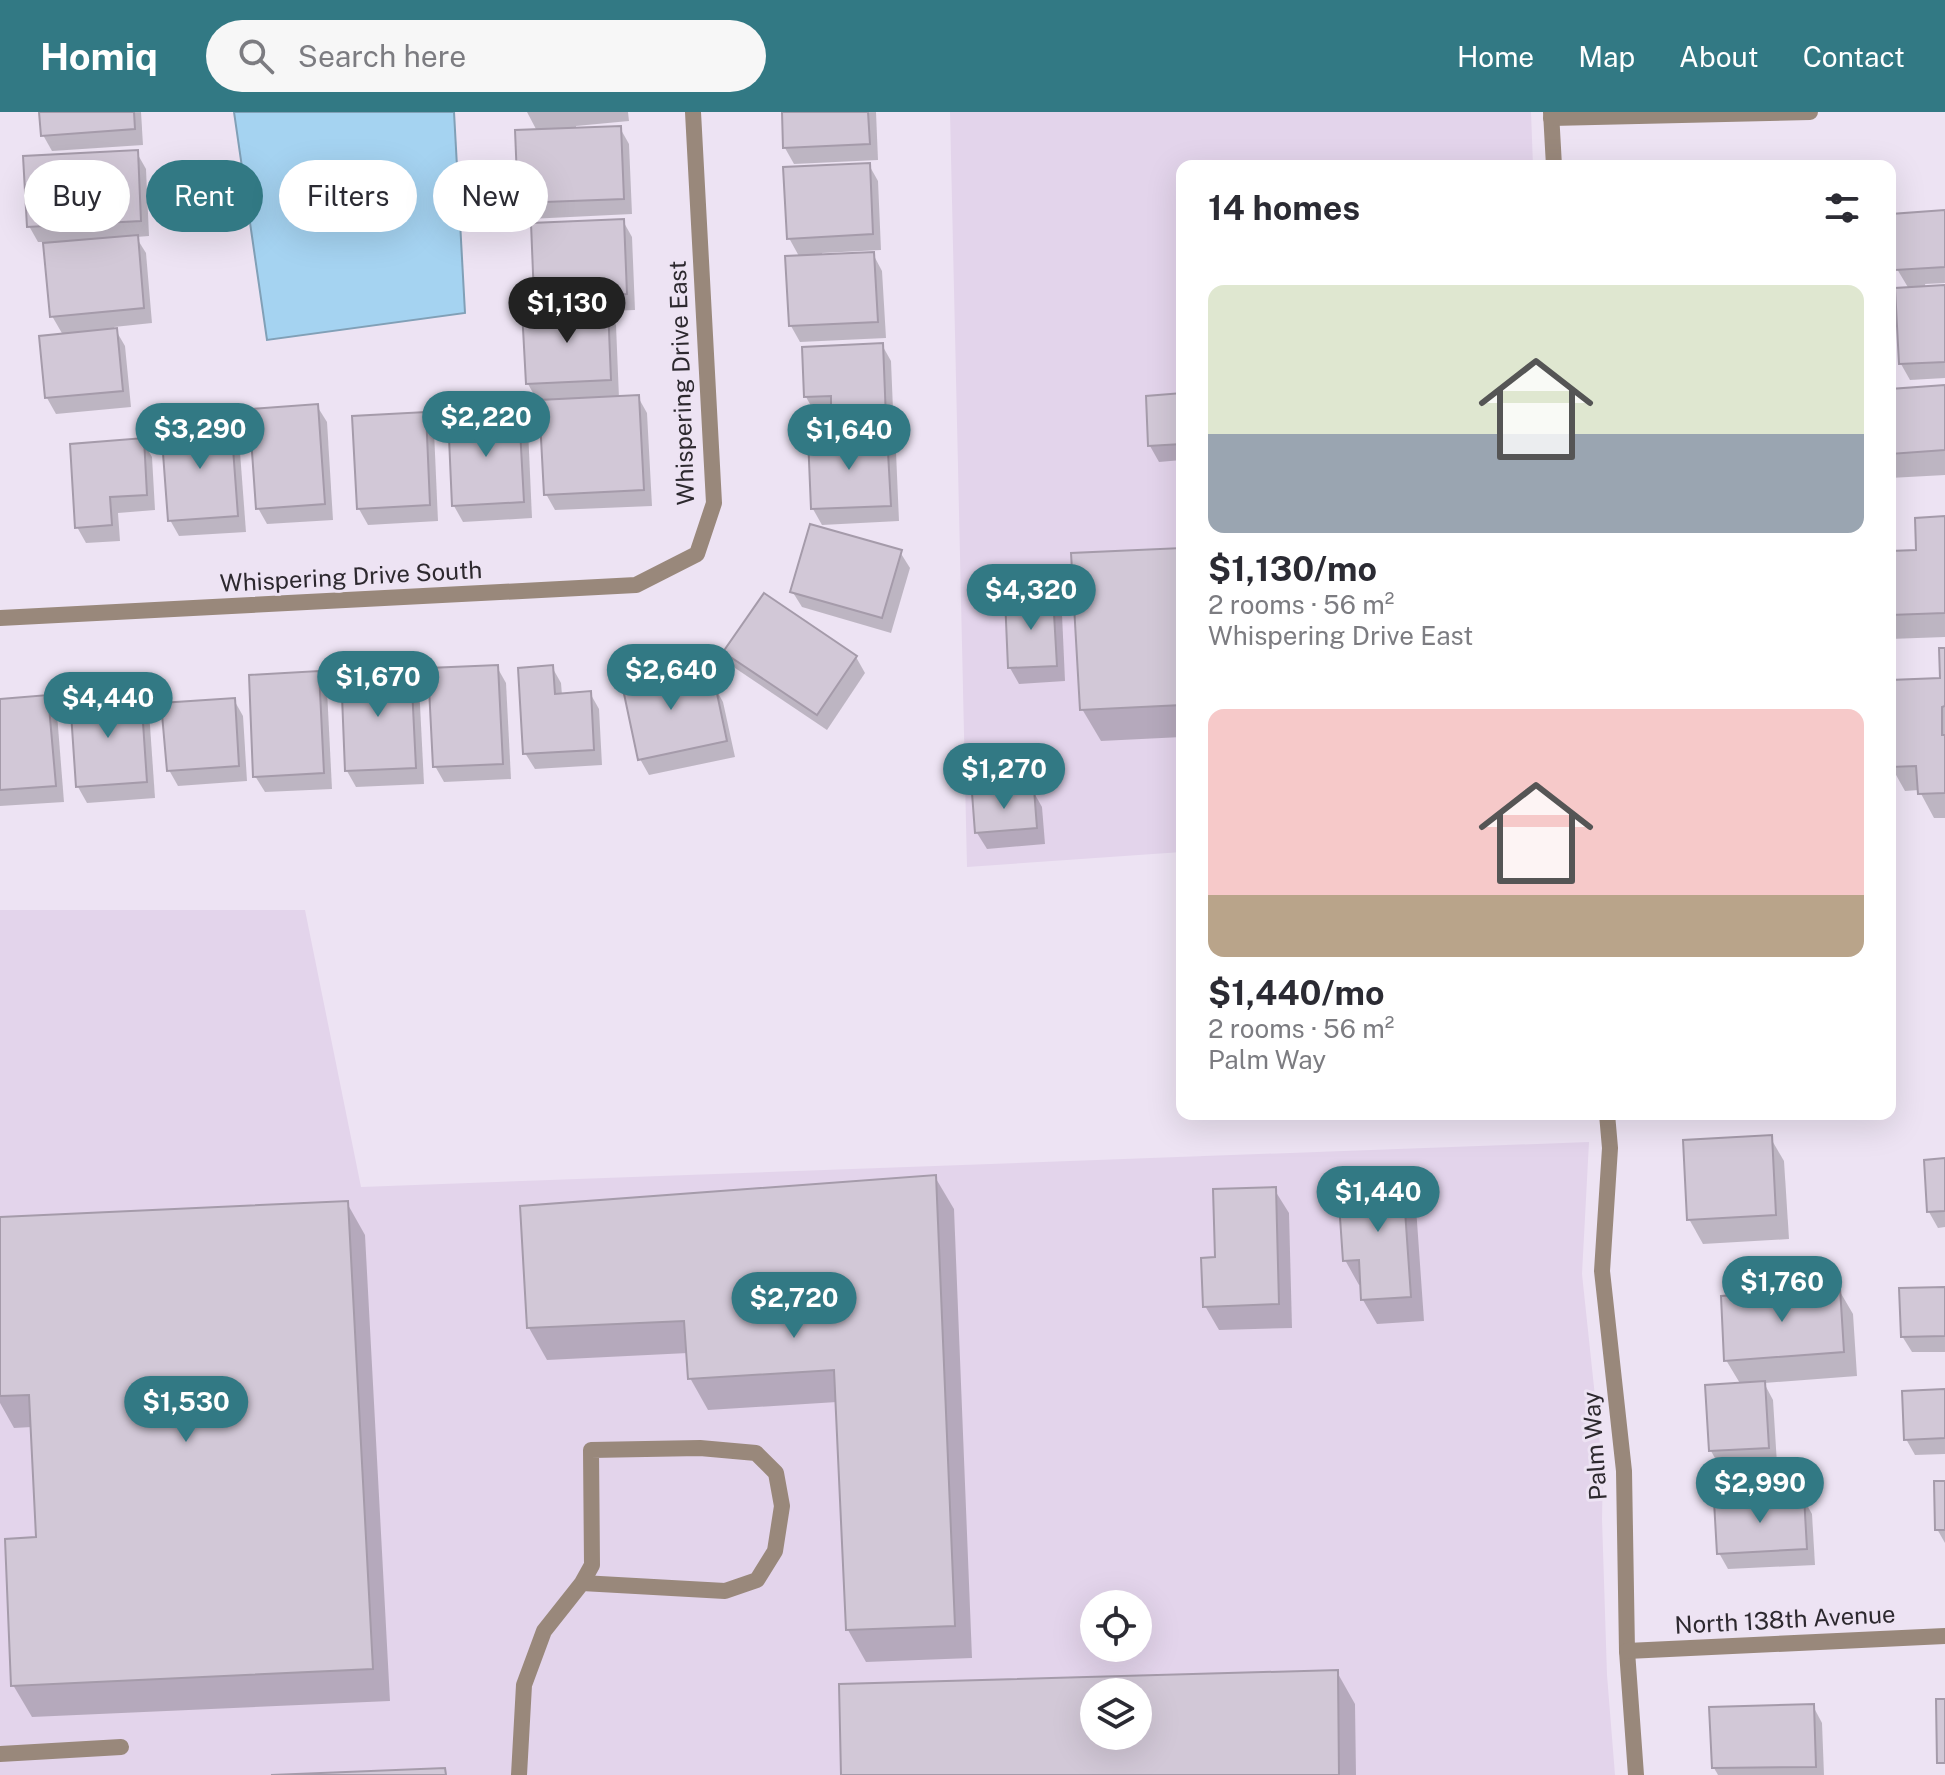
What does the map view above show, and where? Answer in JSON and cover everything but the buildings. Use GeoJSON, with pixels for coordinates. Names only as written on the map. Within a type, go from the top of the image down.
{"type":"FeatureCollection","features":[{"type":"Feature","properties":{"kind":"street","name":"Whispering Drive East"},"geometry":{"type":"LineString","coordinates":[[693,112],[714,503],[697,554]]}},
{"type":"Feature","properties":{"kind":"street"},"geometry":{"type":"LineString","coordinates":[[1554,160],[1551,115],[1810,112]]}},
{"type":"Feature","properties":{"kind":"street","name":"Whispering Drive South"},"geometry":{"type":"LineString","coordinates":[[0,618],[636,585],[697,554]]}},
{"type":"Feature","properties":{"kind":"street","name":"Palm Way"},"geometry":{"type":"LineString","coordinates":[[1608,1120],[1610,1148],[1602,1271],[1624,1471],[1627,1651],[1636,1775]]}},
{"type":"Feature","properties":{"kind":"street"},"geometry":{"type":"LineString","coordinates":[[519,1775],[524,1685],[544,1631],[582,1583],[592,1565],[591,1450],[700,1448],[756,1453],[776,1473],[782,1506],[775,1551],[757,1580],[725,1591],[582,1583]]}},
{"type":"Feature","properties":{"kind":"street","name":"North 138th Avenue"},"geometry":{"type":"LineString","coordinates":[[1627,1651],[1945,1636]]}},
{"type":"Feature","properties":{"kind":"street"},"geometry":{"type":"LineString","coordinates":[[0,1754],[121,1747]]}},
{"type":"Feature","properties":{"kind":"shaded area"},"geometry":{"type":"Polygon","coordinates":[[[950,112],[1531,112],[1533,160],[1176,160],[1176,852],[967,867],[950,112]]]}},
{"type":"Feature","properties":{"kind":"shaded area"},"geometry":{"type":"Polygon","coordinates":[[[0,910],[305,910],[361,1187],[1589,1142],[1582,1274],[1603,1472],[1607,1675],[1615,1775],[0,1775],[0,910]]]}},
{"type":"Feature","properties":{"kind":"water"},"geometry":{"type":"Polygon","coordinates":[[[234,112],[454,112],[457,160],[433,160],[433,232],[461,232],[465,313],[267,340],[251,232],[263,232],[263,160],[241,160],[234,112]]]}}]}
